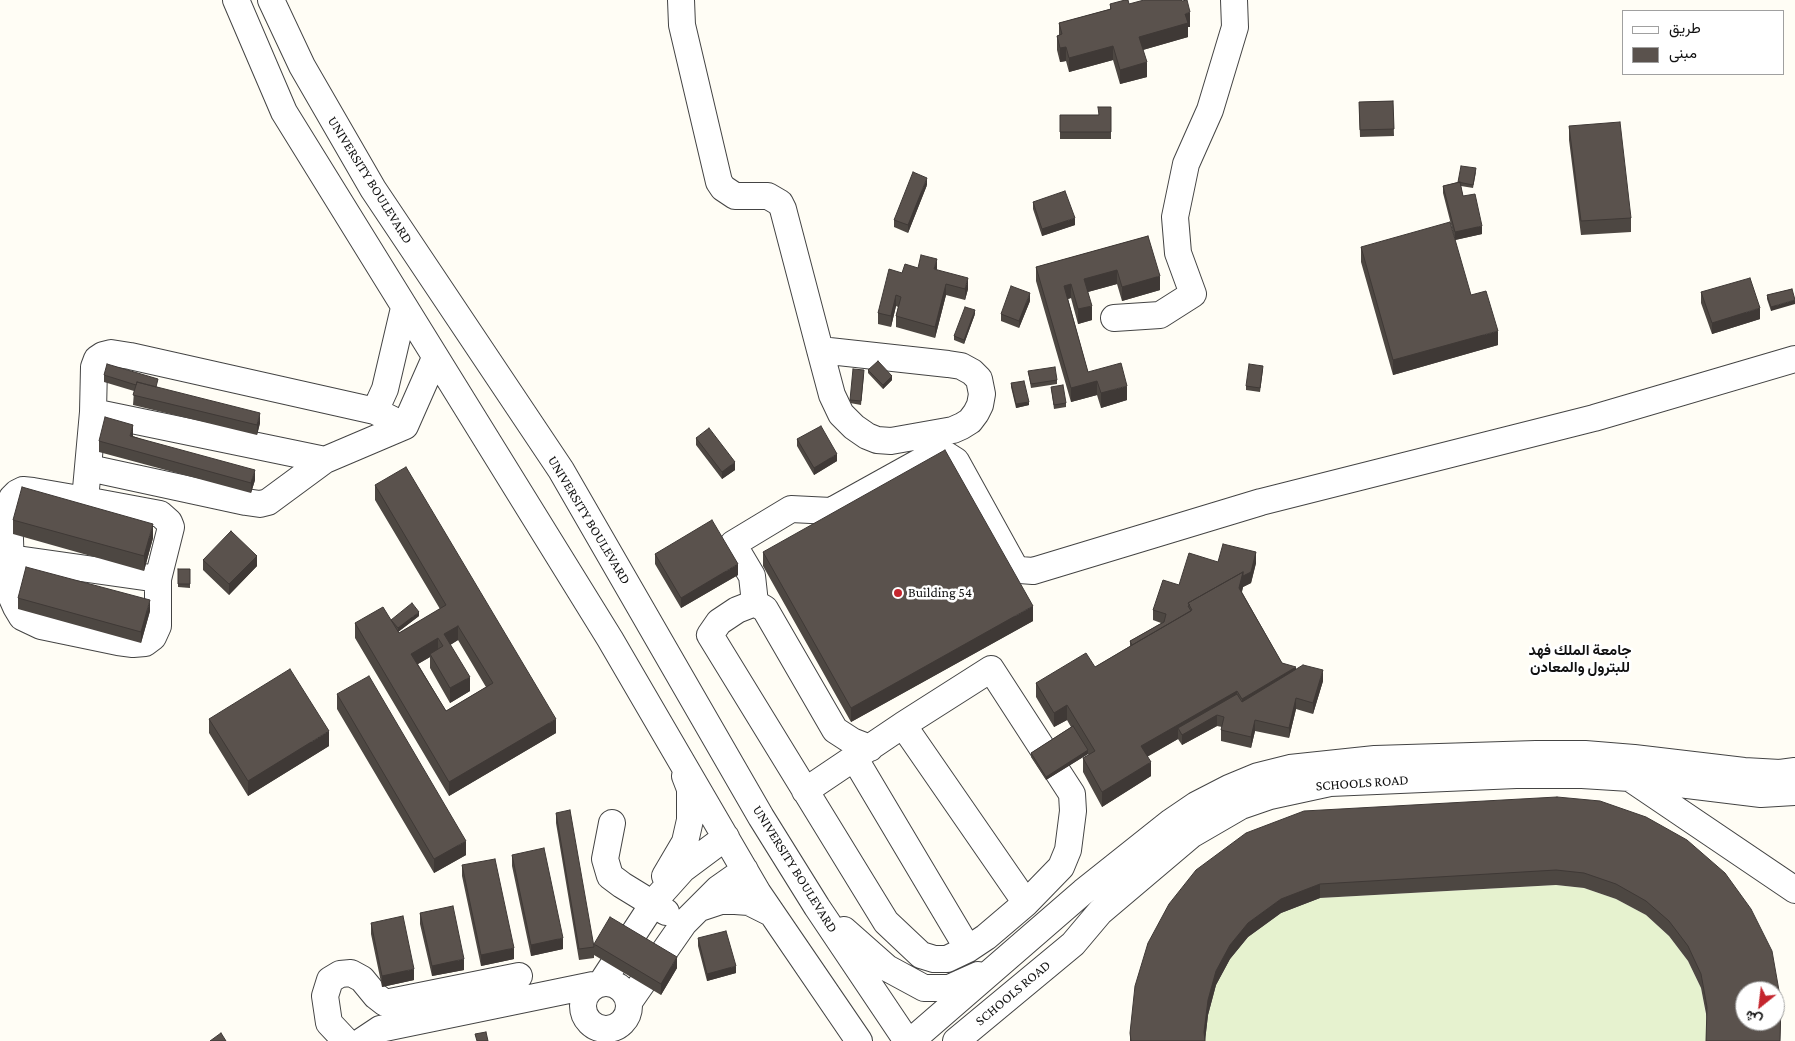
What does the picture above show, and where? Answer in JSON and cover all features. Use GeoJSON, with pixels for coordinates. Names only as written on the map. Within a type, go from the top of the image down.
{"type":"FeatureCollection","features":[{"type":"Feature","properties":{"kind":"street"},"geometry":{"type":"LineString","coordinates":[[236,0],[284,112],[404,308],[429,369],[610,639],[771,913],[859,1041]]}},
{"type":"Feature","properties":{"kind":"street","name":"UNIVERSITY BOULEVARD"},"geometry":{"type":"LineString","coordinates":[[271,0],[302,66],[373,189],[561,470],[761,817],[817,907],[907,1041]]}},
{"type":"Feature","properties":{"kind":"street"},"geometry":{"type":"LineString","coordinates":[[290,0],[325,70],[352,118],[399,198],[466,301],[561,470]]}},
{"type":"Feature","properties":{"kind":"street"},"geometry":{"type":"LineString","coordinates":[[681,0],[682,25],[719,182],[723,188],[735,196],[768,196],[780,203],[784,209],[820,350],[832,395],[842,414],[854,427],[867,436],[877,440],[891,441],[953,430],[970,421],[980,405],[982,394],[979,379],[972,372],[961,366],[820,350]]}},
{"type":"Feature","properties":{"kind":"street"},"geometry":{"type":"LineString","coordinates":[[1114,318],[1160,315],[1193,294],[1178,253],[1175,217],[1186,164],[1210,110],[1235,27],[1234,0]]}},
{"type":"Feature","properties":{"kind":"street"},"geometry":{"type":"LineString","coordinates":[[375,411],[392,364],[404,308]]}},
{"type":"Feature","properties":{"kind":"street"},"geometry":{"type":"LineString","coordinates":[[85,500],[93,412],[94,367],[97,359],[111,353],[375,411],[405,426]]}},
{"type":"Feature","properties":{"kind":"street"},"geometry":{"type":"LineString","coordinates":[[755,603],[752,576],[733,544],[791,509],[830,511],[937,453],[945,454],[956,462],[1014,566],[1020,570],[1033,571],[1261,502],[1594,418],[1795,359]]}},
{"type":"Feature","properties":{"kind":"street"},"geometry":{"type":"LineString","coordinates":[[392,364],[429,369]]}},
{"type":"Feature","properties":{"kind":"street"},"geometry":{"type":"LineString","coordinates":[[89,468],[260,504],[268,502],[326,460],[405,426],[429,369]]}},
{"type":"Feature","properties":{"kind":"street"},"geometry":{"type":"LineString","coordinates":[[93,412],[326,460]]}},
{"type":"Feature","properties":{"kind":"street"},"geometry":{"type":"LineString","coordinates":[[23,490],[33,490],[160,514],[166,518],[171,527],[158,579],[158,626],[153,637],[145,643],[133,644],[41,626],[22,617],[12,598],[10,558],[9,510],[12,498],[23,490]]}},
{"type":"Feature","properties":{"kind":"street"},"geometry":{"type":"LineString","coordinates":[[10,558],[158,579]]}},
{"type":"Feature","properties":{"kind":"street"},"geometry":{"type":"LineString","coordinates":[[805,791],[862,754],[904,726],[992,669],[1072,794],[1073,811],[1068,850],[1061,867],[1026,903],[986,937],[968,950],[948,959],[934,960],[922,955],[886,922],[805,791],[710,635],[718,622],[737,610],[755,603],[766,609],[835,730],[852,742],[862,754],[968,950]]}},
{"type":"Feature","properties":{"kind":"street"},"geometry":{"type":"LineString","coordinates":[[904,726],[1026,903]]}},
{"type":"Feature","properties":{"kind":"street"},"geometry":{"type":"LineString","coordinates":[[655,901],[666,875],[685,842],[690,820],[690,789],[676,752]]}},
{"type":"Feature","properties":{"kind":"street"},"geometry":{"type":"LineString","coordinates":[[911,1041],[1082,892],[1171,822],[1196,804],[1258,776],[1290,768],[1375,759],[1536,754],[1585,754],[1634,758],[1744,771],[1780,773],[1795,771]]}},
{"type":"Feature","properties":{"kind":"street","name":"SCHOOLS ROAD"},"geometry":{"type":"LineString","coordinates":[[956,1041],[1073,944],[1100,912],[1172,850],[1199,830],[1242,806],[1270,796],[1330,783],[1516,775],[1582,775],[1630,778],[1761,794],[1795,792]]}},
{"type":"Feature","properties":{"kind":"street"},"geometry":{"type":"LineString","coordinates":[[1630,778],[1795,890]]}},
{"type":"Feature","properties":{"kind":"street"},"geometry":{"type":"LineString","coordinates":[[612,823],[605,859],[610,876],[622,885],[655,901],[692,915],[721,901],[749,902],[771,913]]}},
{"type":"Feature","properties":{"kind":"street"},"geometry":{"type":"LineString","coordinates":[[587,1030],[582,1009],[582,1000],[586,992],[598,984],[655,901],[683,869],[726,837]]}},
{"type":"Feature","properties":{"kind":"street"},"geometry":{"type":"LineString","coordinates":[[1061,867],[1100,912]]}},
{"type":"Feature","properties":{"kind":"street"},"geometry":{"type":"LineString","coordinates":[[629,1002],[692,915],[718,889],[745,870]]}},
{"type":"Feature","properties":{"kind":"street"},"geometry":{"type":"LineString","coordinates":[[817,907],[887,968],[924,988],[950,988],[999,965]]}},
{"type":"Feature","properties":{"kind":"street"},"geometry":{"type":"LineString","coordinates":[[518,976],[385,1003],[362,980],[351,973],[340,974],[330,980],[325,996],[329,1023],[357,1036],[598,984],[611,982],[620,986],[626,993],[629,1002],[629,1011],[625,1020],[607,1035],[592,1025],[587,1030]]}},
{"type":"Feature","properties":{"kind":"green space"},"geometry":{"type":"Polygon","coordinates":[[[1556,885],[1584,888],[1616,899],[1646,915],[1669,936],[1688,961],[1701,988],[1707,1021],[1707,1041],[1205,1041],[1208,1015],[1216,985],[1230,959],[1248,937],[1281,913],[1320,898],[1556,885]]]}},
{"type":"Feature","properties":{"kind":"building"},"geometry":{"type":"Polygon","coordinates":[[[1128,0],[1129,4],[1144,0],[1187,0],[1190,12],[1185,14],[1188,23],[1139,37],[1147,62],[1120,70],[1113,46],[1069,58],[1066,47],[1060,48],[1057,36],[1062,34],[1059,23],[1111,9],[1110,4],[1128,0]]]}},
{"type":"Feature","properties":{"kind":"building"},"geometry":{"type":"Polygon","coordinates":[[[1393,101],[1394,129],[1360,130],[1359,102],[1393,101]]]}},
{"type":"Feature","properties":{"kind":"building"},"geometry":{"type":"Polygon","coordinates":[[[1098,107],[1111,107],[1111,132],[1060,132],[1060,115],[1099,115],[1098,107]]]}},
{"type":"Feature","properties":{"kind":"building"},"geometry":{"type":"Polygon","coordinates":[[[1620,122],[1631,218],[1581,221],[1569,126],[1620,122]]]}},
{"type":"Feature","properties":{"kind":"building"},"geometry":{"type":"Polygon","coordinates":[[[1461,166],[1476,168],[1473,185],[1458,182],[1461,166]]]}},
{"type":"Feature","properties":{"kind":"building"},"geometry":{"type":"Polygon","coordinates":[[[913,172],[927,178],[908,225],[894,220],[913,172]]]}},
{"type":"Feature","properties":{"kind":"building"},"geometry":{"type":"Polygon","coordinates":[[[1460,182],[1463,196],[1475,194],[1482,226],[1455,232],[1443,186],[1460,182]]]}},
{"type":"Feature","properties":{"kind":"building"},"geometry":{"type":"Polygon","coordinates":[[[1065,191],[1075,218],[1042,229],[1033,202],[1065,191]]]}},
{"type":"Feature","properties":{"kind":"building"},"geometry":{"type":"Polygon","coordinates":[[[1450,222],[1471,295],[1486,291],[1498,331],[1393,360],[1361,247],[1450,222]]]}},
{"type":"Feature","properties":{"kind":"building"},"geometry":{"type":"Polygon","coordinates":[[[1148,236],[1160,276],[1122,287],[1117,270],[1084,279],[1092,306],[1078,309],[1071,284],[1064,286],[1088,372],[1121,363],[1127,386],[1101,393],[1097,381],[1071,388],[1036,267],[1148,236]]]}},
{"type":"Feature","properties":{"kind":"building"},"geometry":{"type":"Polygon","coordinates":[[[921,255],[937,259],[934,269],[968,278],[965,289],[946,284],[935,327],[896,316],[901,297],[896,295],[891,316],[878,313],[889,269],[902,273],[905,264],[918,268],[921,255]]]}},
{"type":"Feature","properties":{"kind":"building"},"geometry":{"type":"Polygon","coordinates":[[[1750,278],[1760,308],[1712,323],[1701,292],[1750,278]]]}},
{"type":"Feature","properties":{"kind":"building"},"geometry":{"type":"Polygon","coordinates":[[[1011,286],[1030,293],[1019,321],[1001,314],[1011,286]]]}},
{"type":"Feature","properties":{"kind":"building"},"geometry":{"type":"Polygon","coordinates":[[[1792,289],[1795,300],[1771,307],[1767,295],[1792,289]]]}},
{"type":"Feature","properties":{"kind":"building"},"geometry":{"type":"Polygon","coordinates":[[[965,307],[975,310],[964,340],[954,336],[965,307]]]}},
{"type":"Feature","properties":{"kind":"building"},"geometry":{"type":"Polygon","coordinates":[[[878,361],[892,376],[883,385],[868,370],[878,361]]]}},
{"type":"Feature","properties":{"kind":"building"},"geometry":{"type":"Polygon","coordinates":[[[107,364],[158,379],[156,387],[137,382],[136,385],[104,375],[107,364]]]}},
{"type":"Feature","properties":{"kind":"building"},"geometry":{"type":"Polygon","coordinates":[[[1249,364],[1263,366],[1260,388],[1246,386],[1249,364]]]}},
{"type":"Feature","properties":{"kind":"building"},"geometry":{"type":"Polygon","coordinates":[[[1055,367],[1057,380],[1031,384],[1028,371],[1055,367]]]}},
{"type":"Feature","properties":{"kind":"building"},"geometry":{"type":"Polygon","coordinates":[[[853,369],[864,370],[861,401],[850,400],[853,369]]]}},
{"type":"Feature","properties":{"kind":"building"},"geometry":{"type":"Polygon","coordinates":[[[1024,381],[1029,402],[1016,404],[1011,383],[1024,381]]]}},
{"type":"Feature","properties":{"kind":"building"},"geometry":{"type":"Polygon","coordinates":[[[137,382],[260,413],[257,425],[133,395],[137,382]]]}},
{"type":"Feature","properties":{"kind":"building"},"geometry":{"type":"Polygon","coordinates":[[[1063,385],[1066,403],[1054,405],[1051,387],[1063,385]]]}},
{"type":"Feature","properties":{"kind":"building"},"geometry":{"type":"Polygon","coordinates":[[[105,417],[133,425],[130,436],[255,470],[251,483],[99,441],[105,417]]]}},
{"type":"Feature","properties":{"kind":"building"},"geometry":{"type":"Polygon","coordinates":[[[821,426],[837,454],[814,468],[797,439],[821,426]]]}},
{"type":"Feature","properties":{"kind":"building"},"geometry":{"type":"Polygon","coordinates":[[[709,428],[735,462],[722,472],[696,438],[709,428]]]}},
{"type":"Feature","properties":{"kind":"building","name":"Building 54"},"geometry":{"type":"Polygon","coordinates":[[[945,450],[1033,606],[851,708],[763,552],[945,450]]]}},
{"type":"Feature","properties":{"kind":"building"},"geometry":{"type":"Polygon","coordinates":[[[406,467],[556,719],[449,782],[355,623],[383,607],[399,633],[446,605],[375,485],[406,467]],[[458,626],[444,634],[470,677],[450,688],[430,654],[443,646],[438,638],[411,654],[446,711],[493,683],[458,626]]]}},
{"type":"Feature","properties":{"kind":"building"},"geometry":{"type":"Polygon","coordinates":[[[22,487],[153,524],[144,556],[13,520],[22,487]]]}},
{"type":"Feature","properties":{"kind":"building"},"geometry":{"type":"Polygon","coordinates":[[[712,520],[738,564],[681,598],[655,554],[712,520]]]}},
{"type":"Feature","properties":{"kind":"building"},"geometry":{"type":"Polygon","coordinates":[[[231,531],[257,556],[229,584],[203,560],[231,531]]]}},
{"type":"Feature","properties":{"kind":"building"},"geometry":{"type":"Polygon","coordinates":[[[1223,544],[1256,552],[1251,572],[1243,576],[1243,572],[1188,603],[1191,611],[1132,645],[1130,641],[1164,622],[1166,614],[1153,610],[1163,580],[1179,585],[1189,553],[1218,562],[1223,544]]]}},
{"type":"Feature","properties":{"kind":"building"},"geometry":{"type":"Polygon","coordinates":[[[26,567],[150,600],[141,632],[18,598],[26,567]]]}},
{"type":"Feature","properties":{"kind":"building"},"geometry":{"type":"Polygon","coordinates":[[[178,569],[190,569],[190,584],[178,584],[178,569]]]}},
{"type":"Feature","properties":{"kind":"building"},"geometry":{"type":"Polygon","coordinates":[[[1243,572],[1239,588],[1282,663],[1296,667],[1242,699],[1237,691],[1141,746],[1151,762],[1102,792],[1083,758],[1095,751],[1067,705],[1054,713],[1036,683],[1086,653],[1095,667],[1192,610],[1188,603],[1243,572]]]}},
{"type":"Feature","properties":{"kind":"building"},"geometry":{"type":"Polygon","coordinates":[[[412,603],[419,612],[398,628],[391,620],[412,603]]]}},
{"type":"Feature","properties":{"kind":"building"},"geometry":{"type":"Polygon","coordinates":[[[1303,665],[1323,670],[1313,703],[1296,698],[1289,728],[1255,720],[1251,737],[1221,730],[1224,717],[1217,715],[1182,735],[1178,728],[1237,694],[1242,702],[1303,665]]]}},
{"type":"Feature","properties":{"kind":"building"},"geometry":{"type":"Polygon","coordinates":[[[290,669],[329,731],[248,781],[209,719],[290,669]]]}},
{"type":"Feature","properties":{"kind":"building"},"geometry":{"type":"Polygon","coordinates":[[[369,676],[466,841],[434,859],[337,694],[369,676]]]}},
{"type":"Feature","properties":{"kind":"building"},"geometry":{"type":"Polygon","coordinates":[[[1073,726],[1088,750],[1046,777],[1031,753],[1073,726]]]}},
{"type":"Feature","properties":{"kind":"building"},"geometry":{"type":"Polygon","coordinates":[[[1557,797],[1600,801],[1646,817],[1687,840],[1725,873],[1751,909],[1772,951],[1777,981],[1735,981],[1735,1031],[1780,1031],[1780,1041],[1706,1041],[1707,1007],[1701,974],[1688,946],[1669,921],[1646,901],[1616,884],[1584,873],[1556,870],[1320,884],[1281,899],[1248,923],[1230,945],[1216,971],[1208,1000],[1204,1032],[1205,1041],[1131,1041],[1130,1033],[1135,986],[1148,943],[1169,904],[1196,870],[1246,833],[1304,811],[1557,797]]]}},
{"type":"Feature","properties":{"kind":"building"},"geometry":{"type":"Polygon","coordinates":[[[570,810],[594,947],[579,949],[556,813],[570,810]]]}},
{"type":"Feature","properties":{"kind":"building"},"geometry":{"type":"Polygon","coordinates":[[[544,848],[563,938],[531,945],[512,855],[544,848]]]}},
{"type":"Feature","properties":{"kind":"building"},"geometry":{"type":"Polygon","coordinates":[[[495,859],[514,948],[481,955],[462,865],[495,859]]]}},
{"type":"Feature","properties":{"kind":"building"},"geometry":{"type":"Polygon","coordinates":[[[453,906],[464,959],[432,966],[420,913],[453,906]]]}},
{"type":"Feature","properties":{"kind":"building"},"geometry":{"type":"Polygon","coordinates":[[[403,916],[414,969],[382,976],[371,923],[403,916]]]}},
{"type":"Feature","properties":{"kind":"building"},"geometry":{"type":"Polygon","coordinates":[[[610,917],[677,957],[661,984],[594,944],[610,917]]]}},
{"type":"Feature","properties":{"kind":"building"},"geometry":{"type":"Polygon","coordinates":[[[726,931],[736,966],[707,974],[698,938],[726,931]]]}},
{"type":"Feature","properties":{"kind":"building"},"geometry":{"type":"Polygon","coordinates":[[[486,1032],[488,1041],[477,1041],[475,1034],[486,1032]]]}},
{"type":"Feature","properties":{"kind":"building"},"geometry":{"type":"Polygon","coordinates":[[[221,1033],[226,1041],[210,1041],[221,1033]]]}},
{"type":"Feature","properties":{"kind":"place","name":"Building 54"},"geometry":{"type":"Point","coordinates":[898,593]}},
{"type":"Feature","properties":{"kind":"district","name":"جامعة الملك فهد للبترول والمعادن"},"geometry":{"type":"Point","coordinates":[1580,658]}}]}
